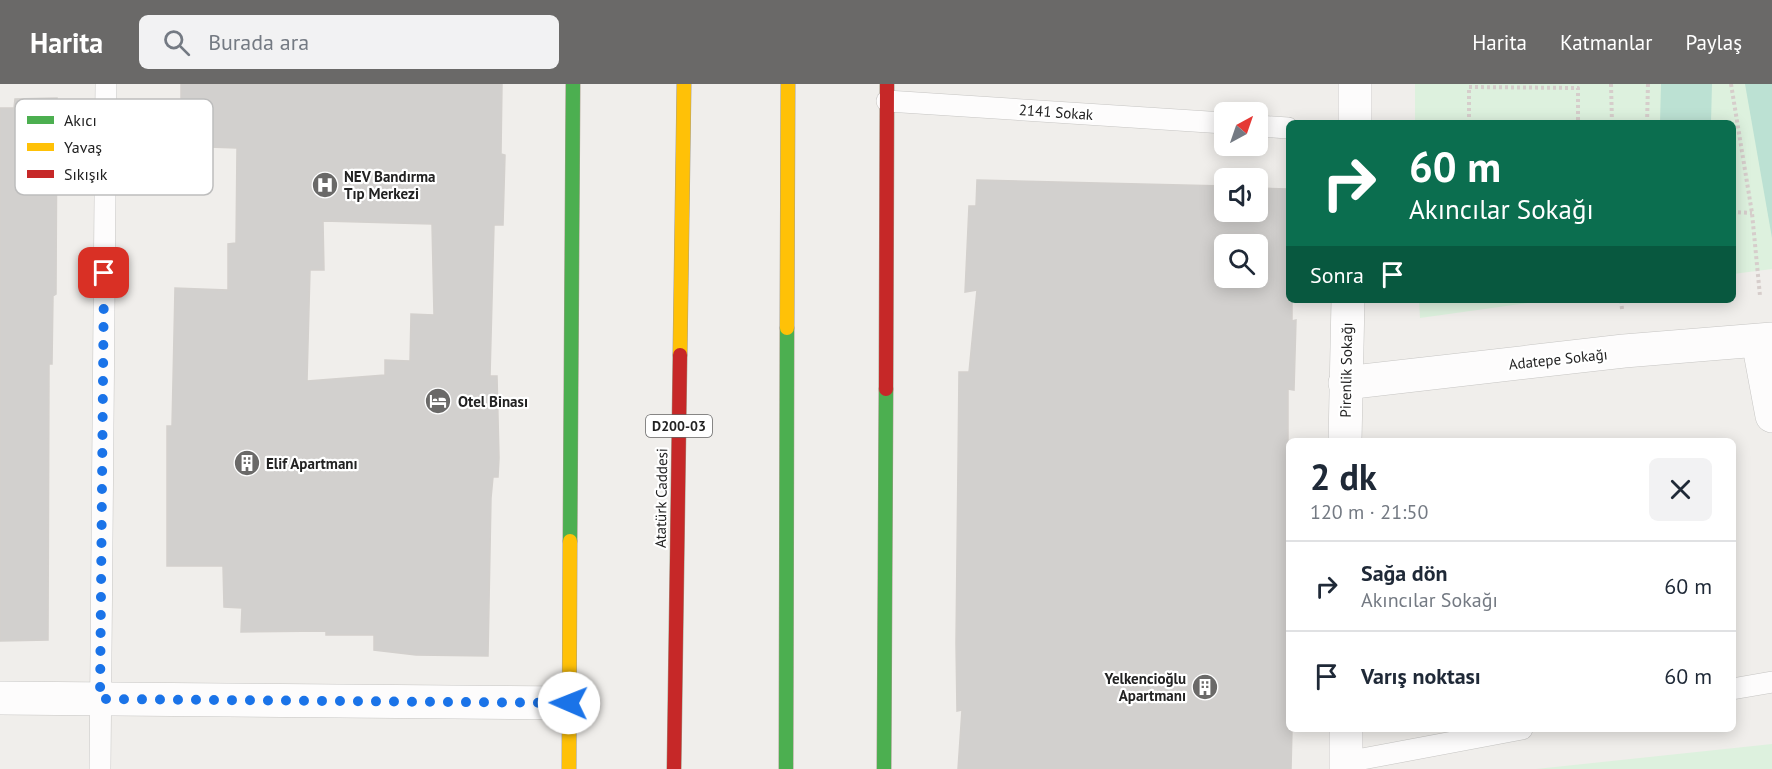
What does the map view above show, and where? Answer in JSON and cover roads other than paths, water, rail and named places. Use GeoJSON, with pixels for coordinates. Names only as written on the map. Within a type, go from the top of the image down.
{"type":"FeatureCollection","features":[{"type":"Feature","properties":{"kind":"main road"},"geometry":{"type":"LineString","coordinates":[[569,769],[573,84]]}},
{"type":"Feature","properties":{"kind":"main road","name":"Atatürk Caddesi"},"geometry":{"type":"LineString","coordinates":[[674,769],[684,84]]}},
{"type":"Feature","properties":{"kind":"main road"},"geometry":{"type":"LineString","coordinates":[[786,769],[788,84]]}},
{"type":"Feature","properties":{"kind":"main road"},"geometry":{"type":"LineString","coordinates":[[884,769],[887,93]]}},
{"type":"Feature","properties":{"kind":"street"},"geometry":{"type":"LineString","coordinates":[[1355,84],[1355,120]]}},
{"type":"Feature","properties":{"kind":"street","name":"Pirenlik Sokağı"},"geometry":{"type":"LineString","coordinates":[[1345,438],[1348,303]]}},
{"type":"Feature","properties":{"kind":"street"},"geometry":{"type":"LineString","coordinates":[[1765,340],[1772,416]]}},
{"type":"Feature","properties":{"kind":"street","name":"Adatepe Sokağı"},"geometry":{"type":"LineString","coordinates":[[1345,383],[1624,351],[1765,340]]}},
{"type":"Feature","properties":{"kind":"street"},"geometry":{"type":"LineString","coordinates":[[0,698],[569,703]]}},
{"type":"Feature","properties":{"kind":"street"},"geometry":{"type":"LineString","coordinates":[[1346,732],[1346,766]]}},
{"type":"Feature","properties":{"kind":"lane"},"geometry":{"type":"LineString","coordinates":[[106,84],[106,99]]}},
{"type":"Feature","properties":{"kind":"lane","name":"2141 Sokak"},"geometry":{"type":"LineString","coordinates":[[887,93],[1214,122]]}},
{"type":"Feature","properties":{"kind":"lane"},"geometry":{"type":"LineString","coordinates":[[1268,127],[1286,128]]}},
{"type":"Feature","properties":{"kind":"lane"},"geometry":{"type":"LineString","coordinates":[[100,769],[105,195]]}},
{"type":"Feature","properties":{"kind":"lane"},"geometry":{"type":"LineString","coordinates":[[1736,688],[1772,682]]}},
{"type":"Feature","properties":{"kind":"lane"},"geometry":{"type":"LineString","coordinates":[[1346,766],[1508,732]]}},
{"type":"Feature","properties":{"kind":"place","name":"NEV Bandırma Tıp Merkezi"},"geometry":{"type":"Point","coordinates":[325,185]}},
{"type":"Feature","properties":{"kind":"place","name":"Otel Binası"},"geometry":{"type":"Point","coordinates":[438,401]}},
{"type":"Feature","properties":{"kind":"place","name":"Elif Apartmanı"},"geometry":{"type":"Point","coordinates":[247,463]}},
{"type":"Feature","properties":{"kind":"place","name":"Yelkencioğlu Apartmanı"},"geometry":{"type":"Point","coordinates":[1205,687]}}]}
